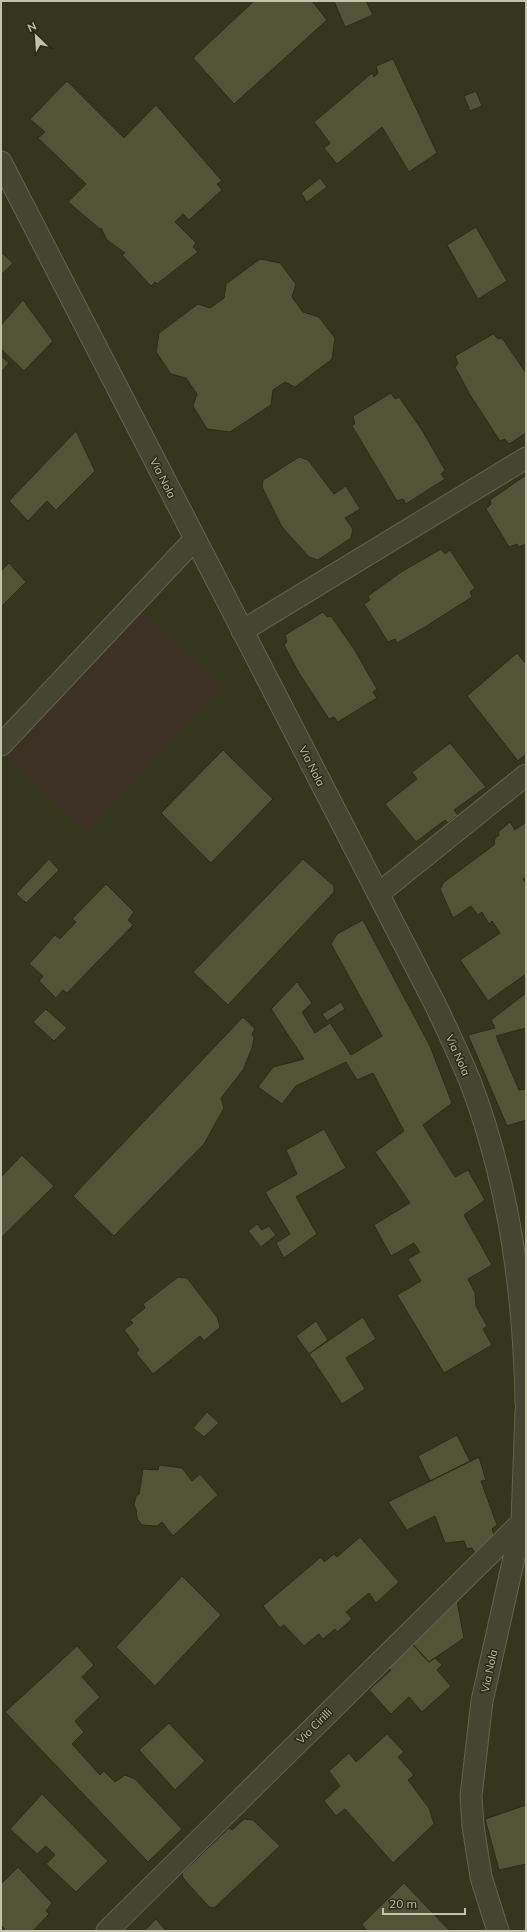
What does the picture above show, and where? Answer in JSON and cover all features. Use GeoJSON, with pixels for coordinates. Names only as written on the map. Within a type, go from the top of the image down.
{"type":"FeatureCollection","features":[{"type":"Feature","properties":{"kind":"street","name":"Via Nola"},"geometry":{"type":"LineString","coordinates":[[1,162],[435,1004],[470,1082],[495,1161],[509,1224],[519,1283],[525,1345],[526,1402]]}},
{"type":"Feature","properties":{"kind":"street"},"geometry":{"type":"LineString","coordinates":[[242,631],[526,458]]}},
{"type":"Feature","properties":{"kind":"street"},"geometry":{"type":"LineString","coordinates":[[1,745],[195,539]]}},
{"type":"Feature","properties":{"kind":"street"},"geometry":{"type":"LineString","coordinates":[[378,894],[526,775]]}},
{"type":"Feature","properties":{"kind":"street","name":"Via Nola"},"geometry":{"type":"LineString","coordinates":[[498,1931],[481,1877],[473,1826],[471,1796],[482,1701],[522,1522],[526,1411]]}},
{"type":"Feature","properties":{"kind":"street","name":"Via Cirilli"},"geometry":{"type":"LineString","coordinates":[[107,1931],[522,1522]]}},
{"type":"Feature","properties":{"kind":"shaded area"},"geometry":{"type":"Polygon","coordinates":[[[142,611],[223,687],[86,832],[5,756],[142,611]]]}},
{"type":"Feature","properties":{"kind":"building"},"geometry":{"type":"Polygon","coordinates":[[[254,1],[312,1],[327,20],[234,104],[193,58],[254,1]]]}},
{"type":"Feature","properties":{"kind":"building"},"geometry":{"type":"Polygon","coordinates":[[[334,1],[366,1],[373,15],[345,27],[334,1]]]}},
{"type":"Feature","properties":{"kind":"building"},"geometry":{"type":"Polygon","coordinates":[[[393,59],[437,153],[409,172],[382,127],[337,164],[324,148],[330,143],[314,122],[372,73],[374,77],[378,73],[376,66],[393,59]]]}},
{"type":"Feature","properties":{"kind":"building"},"geometry":{"type":"Polygon","coordinates":[[[67,81],[124,138],[156,105],[222,181],[217,184],[222,190],[189,220],[183,214],[175,222],[196,243],[193,247],[198,252],[157,284],[155,282],[151,286],[122,255],[125,253],[107,240],[101,228],[100,229],[68,202],[86,184],[38,138],[45,132],[30,119],[67,81]]]}},
{"type":"Feature","properties":{"kind":"building"},"geometry":{"type":"Polygon","coordinates":[[[476,91],[482,106],[470,111],[464,96],[476,91]]]}},
{"type":"Feature","properties":{"kind":"building"},"geometry":{"type":"Polygon","coordinates":[[[320,178],[327,187],[307,202],[301,193],[320,178]]]}},
{"type":"Feature","properties":{"kind":"building"},"geometry":{"type":"Polygon","coordinates":[[[476,227],[507,281],[478,299],[447,245],[476,227]]]}},
{"type":"Feature","properties":{"kind":"building"},"geometry":{"type":"Polygon","coordinates":[[[1,252],[13,263],[1,275],[1,252]]]}},
{"type":"Feature","properties":{"kind":"building"},"geometry":{"type":"Polygon","coordinates":[[[260,259],[280,263],[296,284],[292,297],[303,312],[319,317],[335,338],[332,359],[295,387],[285,382],[273,390],[271,405],[230,432],[207,429],[193,406],[197,394],[186,378],[171,374],[156,352],[159,333],[198,304],[210,308],[224,298],[226,284],[260,259]]]}},
{"type":"Feature","properties":{"kind":"building"},"geometry":{"type":"Polygon","coordinates":[[[23,300],[53,341],[24,371],[1,349],[1,325],[23,300]]]}},
{"type":"Feature","properties":{"kind":"building"},"geometry":{"type":"Polygon","coordinates":[[[493,334],[498,339],[502,338],[526,373],[526,433],[509,444],[505,439],[500,441],[470,395],[455,367],[458,364],[455,356],[493,334]]]}},
{"type":"Feature","properties":{"kind":"building"},"geometry":{"type":"Polygon","coordinates":[[[1,356],[9,363],[1,372],[1,356]]]}},
{"type":"Feature","properties":{"kind":"building"},"geometry":{"type":"Polygon","coordinates":[[[391,393],[395,399],[399,397],[422,430],[445,470],[441,474],[445,479],[406,504],[403,499],[397,501],[352,426],[355,424],[353,416],[391,393]]]}},
{"type":"Feature","properties":{"kind":"building"},"geometry":{"type":"Polygon","coordinates":[[[76,431],[95,471],[56,510],[47,501],[28,521],[9,501],[76,431]]]}},
{"type":"Feature","properties":{"kind":"building"},"geometry":{"type":"Polygon","coordinates":[[[299,457],[308,460],[334,494],[346,486],[360,509],[345,518],[353,529],[351,538],[318,560],[309,557],[282,527],[262,487],[263,480],[299,457]]]}},
{"type":"Feature","properties":{"kind":"building"},"geometry":{"type":"Polygon","coordinates":[[[526,475],[526,544],[519,547],[517,544],[509,547],[486,509],[491,504],[490,500],[526,475]]]}},
{"type":"Feature","properties":{"kind":"building"},"geometry":{"type":"Polygon","coordinates":[[[441,549],[445,554],[450,550],[475,588],[470,592],[472,597],[397,643],[395,639],[388,642],[364,604],[370,600],[368,596],[401,572],[441,549]]]}},
{"type":"Feature","properties":{"kind":"building"},"geometry":{"type":"Polygon","coordinates":[[[9,563],[26,582],[1,607],[1,571],[9,563]]]}},
{"type":"Feature","properties":{"kind":"building"},"geometry":{"type":"Polygon","coordinates":[[[323,612],[327,617],[331,616],[354,649],[377,689],[373,692],[377,698],[338,722],[334,717],[329,719],[299,673],[284,645],[287,642],[285,635],[323,612]]]}},
{"type":"Feature","properties":{"kind":"building"},"geometry":{"type":"Polygon","coordinates":[[[517,653],[526,664],[526,754],[518,761],[467,696],[517,653]]]}},
{"type":"Feature","properties":{"kind":"building"},"geometry":{"type":"Polygon","coordinates":[[[450,743],[486,787],[454,810],[458,815],[448,823],[445,820],[416,842],[385,804],[417,779],[412,772],[450,743]]]}},
{"type":"Feature","properties":{"kind":"building"},"geometry":{"type":"Polygon","coordinates":[[[223,750],[273,799],[211,863],[161,813],[223,750]]]}},
{"type":"Feature","properties":{"kind":"building"},"geometry":{"type":"Polygon","coordinates":[[[510,822],[515,830],[526,822],[526,877],[523,879],[526,883],[526,974],[488,1001],[460,960],[500,933],[492,921],[489,924],[482,912],[478,915],[471,906],[453,918],[440,889],[444,882],[494,845],[495,838],[499,835],[498,832],[510,822]]]}},
{"type":"Feature","properties":{"kind":"building"},"geometry":{"type":"Polygon","coordinates":[[[49,859],[59,870],[26,903],[16,894],[49,859]]]}},
{"type":"Feature","properties":{"kind":"building"},"geometry":{"type":"Polygon","coordinates":[[[303,859],[334,886],[334,892],[228,1005],[193,972],[303,859]]]}},
{"type":"Feature","properties":{"kind":"building"},"geometry":{"type":"Polygon","coordinates":[[[106,884],[134,912],[128,920],[133,925],[67,993],[63,990],[56,998],[39,981],[43,976],[29,964],[55,935],[60,939],[76,922],[72,919],[106,884]]]}},
{"type":"Feature","properties":{"kind":"building"},"geometry":{"type":"Polygon","coordinates":[[[363,920],[430,1046],[452,1103],[423,1125],[455,1177],[468,1170],[485,1200],[464,1215],[492,1265],[468,1279],[475,1293],[476,1306],[487,1326],[483,1329],[492,1345],[444,1373],[397,1295],[421,1281],[408,1259],[420,1252],[414,1243],[391,1256],[374,1225],[410,1203],[375,1152],[404,1131],[373,1073],[357,1080],[346,1062],[296,1086],[282,1104],[258,1087],[273,1067],[304,1059],[271,1009],[297,982],[312,1003],[302,1012],[315,1033],[330,1023],[351,1055],[382,1036],[331,944],[337,934],[363,920]]]}},
{"type":"Feature","properties":{"kind":"building"},"geometry":{"type":"Polygon","coordinates":[[[526,993],[526,1028],[496,1036],[519,1090],[526,1089],[526,1120],[507,1126],[468,1035],[495,1028],[491,1020],[526,993]]]}},
{"type":"Feature","properties":{"kind":"building"},"geometry":{"type":"Polygon","coordinates":[[[341,1002],[345,1009],[327,1021],[322,1014],[341,1002]]]}},
{"type":"Feature","properties":{"kind":"building"},"geometry":{"type":"Polygon","coordinates":[[[46,1009],[67,1028],[54,1041],[33,1022],[46,1009]]]}},
{"type":"Feature","properties":{"kind":"building"},"geometry":{"type":"Polygon","coordinates":[[[243,1017],[255,1029],[252,1034],[254,1038],[252,1048],[243,1070],[221,1098],[224,1108],[204,1144],[114,1236],[73,1196],[243,1017]]]}},
{"type":"Feature","properties":{"kind":"building"},"geometry":{"type":"Polygon","coordinates":[[[324,1129],[346,1168],[296,1197],[317,1234],[284,1258],[276,1243],[290,1234],[265,1192],[297,1174],[286,1150],[324,1129]]]}},
{"type":"Feature","properties":{"kind":"building"},"geometry":{"type":"Polygon","coordinates":[[[22,1155],[54,1186],[1,1238],[1,1177],[22,1155]]]}},
{"type":"Feature","properties":{"kind":"building"},"geometry":{"type":"Polygon","coordinates":[[[257,1224],[262,1230],[269,1226],[276,1235],[261,1247],[248,1231],[257,1224]]]}},
{"type":"Feature","properties":{"kind":"building"},"geometry":{"type":"Polygon","coordinates":[[[178,1277],[187,1278],[217,1317],[220,1327],[204,1341],[200,1336],[153,1374],[136,1353],[139,1350],[124,1330],[133,1323],[130,1320],[145,1308],[143,1304],[178,1277]]]}},
{"type":"Feature","properties":{"kind":"building"},"geometry":{"type":"Polygon","coordinates":[[[363,1317],[376,1339],[346,1358],[365,1389],[342,1404],[309,1354],[363,1317]]]}},
{"type":"Feature","properties":{"kind":"building"},"geometry":{"type":"Polygon","coordinates":[[[316,1321],[328,1340],[309,1354],[296,1336],[316,1321]]]}},
{"type":"Feature","properties":{"kind":"building"},"geometry":{"type":"Polygon","coordinates":[[[207,1412],[219,1423],[204,1437],[193,1428],[207,1412]]]}},
{"type":"Feature","properties":{"kind":"building"},"geometry":{"type":"Polygon","coordinates":[[[457,1435],[470,1461],[430,1481],[418,1456],[457,1435]]]}},
{"type":"Feature","properties":{"kind":"building"},"geometry":{"type":"Polygon","coordinates":[[[479,1457],[486,1480],[481,1481],[497,1525],[492,1529],[496,1540],[477,1556],[472,1548],[467,1549],[464,1541],[445,1543],[435,1516],[407,1530],[388,1502],[479,1457]]]}},
{"type":"Feature","properties":{"kind":"building"},"geometry":{"type":"Polygon","coordinates":[[[159,1465],[182,1468],[192,1481],[200,1474],[218,1495],[173,1536],[162,1522],[157,1526],[142,1525],[137,1519],[134,1505],[136,1496],[139,1494],[143,1469],[158,1470],[159,1465]]]}},
{"type":"Feature","properties":{"kind":"building"},"geometry":{"type":"Polygon","coordinates":[[[360,1537],[399,1582],[376,1603],[369,1593],[346,1612],[352,1619],[337,1632],[335,1629],[323,1639],[319,1634],[304,1646],[284,1625],[280,1628],[263,1606],[321,1557],[324,1562],[334,1554],[337,1557],[360,1537]]]}},
{"type":"Feature","properties":{"kind":"building"},"geometry":{"type":"Polygon","coordinates":[[[182,1576],[221,1615],[155,1686],[116,1647],[182,1576]]]}},
{"type":"Feature","properties":{"kind":"building"},"geometry":{"type":"Polygon","coordinates":[[[457,1601],[464,1638],[429,1662],[408,1639],[457,1601]]]}},
{"type":"Feature","properties":{"kind":"building"},"geometry":{"type":"Polygon","coordinates":[[[413,1645],[429,1662],[435,1658],[442,1665],[437,1670],[451,1686],[422,1712],[409,1697],[391,1714],[369,1690],[391,1670],[386,1665],[413,1645]]]}},
{"type":"Feature","properties":{"kind":"building"},"geometry":{"type":"Polygon","coordinates":[[[77,1646],[94,1665],[82,1677],[100,1697],[75,1721],[84,1732],[72,1744],[100,1775],[104,1771],[115,1782],[125,1775],[135,1779],[182,1829],[148,1862],[5,1712],[77,1646]]]}},
{"type":"Feature","properties":{"kind":"building"},"geometry":{"type":"Polygon","coordinates":[[[169,1723],[205,1761],[175,1790],[139,1750],[169,1723]]]}},
{"type":"Feature","properties":{"kind":"building"},"geometry":{"type":"Polygon","coordinates":[[[387,1734],[404,1752],[398,1757],[414,1775],[408,1780],[429,1808],[434,1824],[393,1863],[345,1809],[336,1816],[324,1801],[340,1786],[329,1771],[349,1753],[356,1762],[387,1734]]]}},
{"type":"Feature","properties":{"kind":"building"},"geometry":{"type":"Polygon","coordinates":[[[42,1794],[108,1861],[76,1892],[46,1864],[55,1855],[46,1846],[37,1854],[10,1829],[42,1794]]]}},
{"type":"Feature","properties":{"kind":"building"},"geometry":{"type":"Polygon","coordinates":[[[526,1805],[526,1864],[499,1870],[485,1819],[526,1805]]]}},
{"type":"Feature","properties":{"kind":"building"},"geometry":{"type":"Polygon","coordinates":[[[244,1819],[253,1820],[280,1846],[214,1908],[209,1907],[183,1878],[182,1873],[229,1828],[232,1830],[244,1819]]]}},
{"type":"Feature","properties":{"kind":"building"},"geometry":{"type":"Polygon","coordinates":[[[18,1867],[52,1903],[46,1911],[49,1914],[33,1931],[6,1931],[1,1925],[1,1884],[18,1867]]]}},
{"type":"Feature","properties":{"kind":"building"},"geometry":{"type":"Polygon","coordinates":[[[404,1883],[450,1931],[367,1931],[362,1924],[404,1883]]]}},
{"type":"Feature","properties":{"kind":"building"},"geometry":{"type":"Polygon","coordinates":[[[156,1919],[166,1931],[144,1931],[156,1919]]]}}]}
